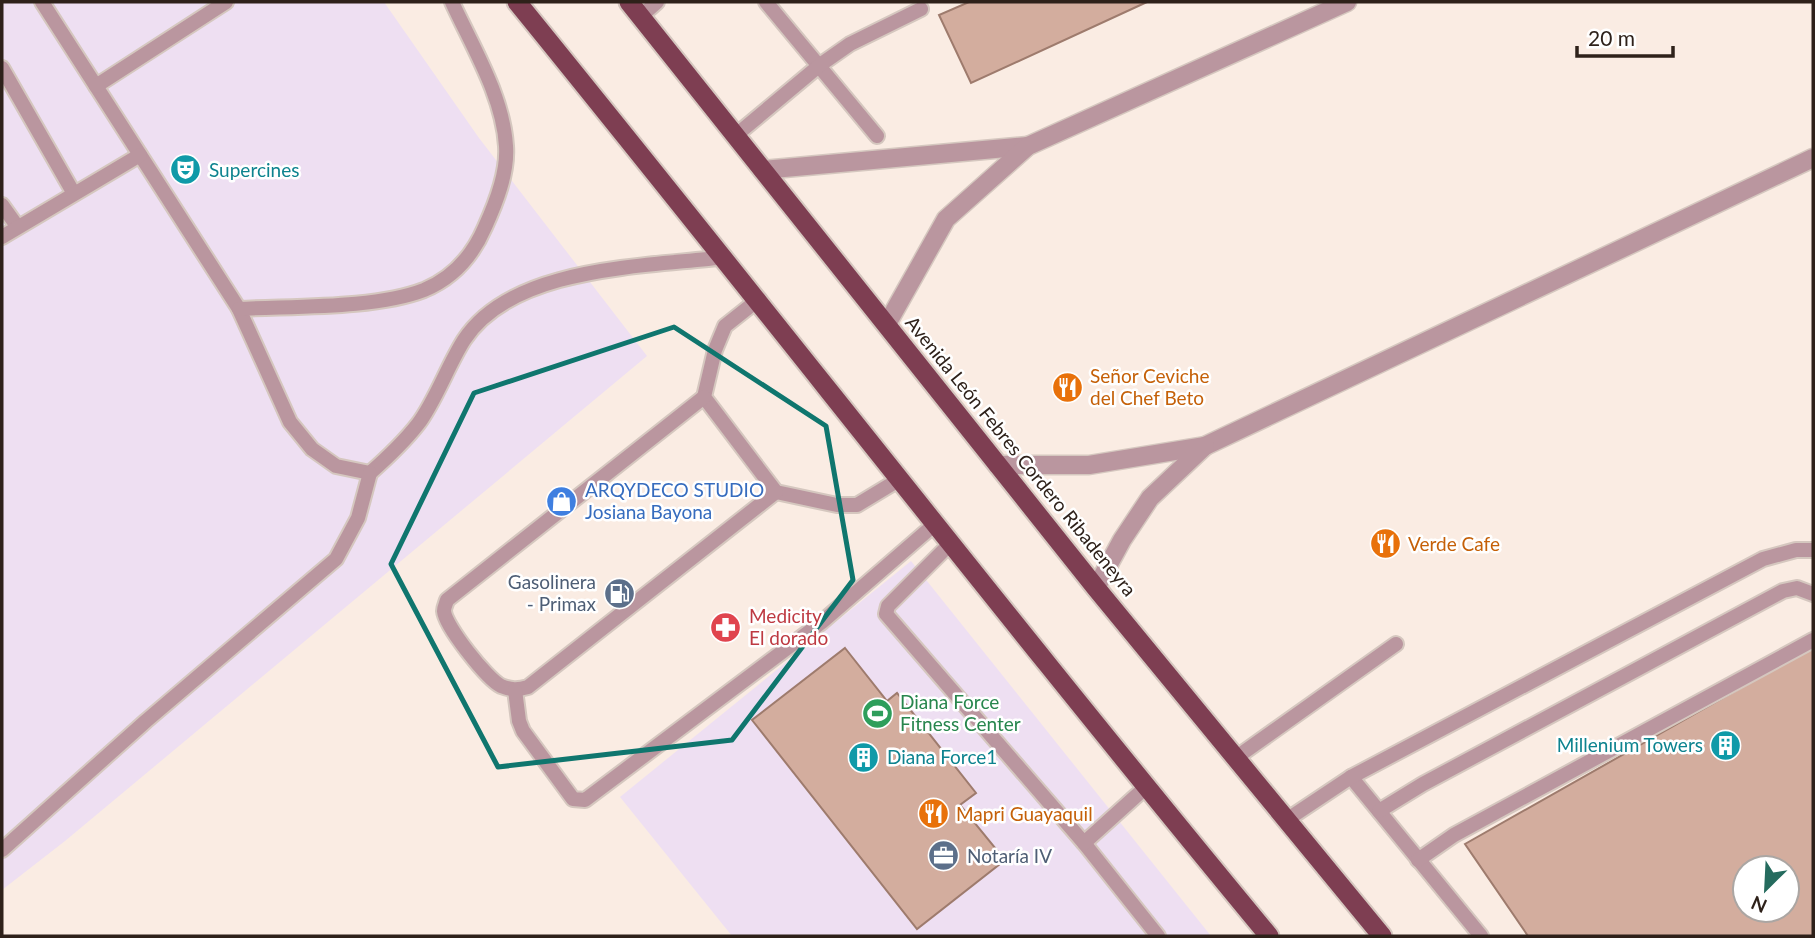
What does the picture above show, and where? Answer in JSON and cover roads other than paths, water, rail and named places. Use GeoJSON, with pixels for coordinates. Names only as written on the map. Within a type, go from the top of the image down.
{"type":"FeatureCollection","features":[{"type":"Feature","properties":{"kind":"highway"},"geometry":{"type":"LineString","coordinates":[[517,2],[759,299],[1146,787],[1269,936]]}},
{"type":"Feature","properties":{"kind":"highway","name":"Avenida León Febres Cordero Ribadeneyra"},"geometry":{"type":"LineString","coordinates":[[634,9],[1096,588],[1289,819],[1382,936]]}},
{"type":"Feature","properties":{"kind":"street"},"geometry":{"type":"LineString","coordinates":[[887,324],[946,219],[1028,146],[1347,2]]}},
{"type":"Feature","properties":{"kind":"street"},"geometry":{"type":"LineString","coordinates":[[762,170],[1028,146]]}},
{"type":"Feature","properties":{"kind":"street"},"geometry":{"type":"LineString","coordinates":[[997,464],[1088,466],[1205,446],[1813,158]]}},
{"type":"Feature","properties":{"kind":"street"},"geometry":{"type":"LineString","coordinates":[[1096,588],[1122,540],[1150,498],[1205,446]]}},
{"type":"Feature","properties":{"kind":"lane"},"geometry":{"type":"LineString","coordinates":[[42,2],[239,309],[290,422],[312,449],[336,466],[370,473]]}},
{"type":"Feature","properties":{"kind":"lane"},"geometry":{"type":"LineString","coordinates":[[96,86],[226,2]]}},
{"type":"Feature","properties":{"kind":"lane"},"geometry":{"type":"LineString","coordinates":[[239,309],[393,299],[425,290],[457,270],[478,244],[499,197],[507,147],[498,106],[452,2]]}},
{"type":"Feature","properties":{"kind":"lane"},"geometry":{"type":"LineString","coordinates":[[634,9],[657,2]]}},
{"type":"Feature","properties":{"kind":"lane"},"geometry":{"type":"LineString","coordinates":[[766,2],[877,136]]}},
{"type":"Feature","properties":{"kind":"lane"},"geometry":{"type":"LineString","coordinates":[[735,136],[820,65],[850,44],[921,9]]}},
{"type":"Feature","properties":{"kind":"lane"},"geometry":{"type":"LineString","coordinates":[[2,68],[73,192]]}},
{"type":"Feature","properties":{"kind":"lane"},"geometry":{"type":"LineString","coordinates":[[2,237],[73,192],[140,155]]}},
{"type":"Feature","properties":{"kind":"lane"},"geometry":{"type":"LineString","coordinates":[[2,205],[17,226]]}},
{"type":"Feature","properties":{"kind":"lane"},"geometry":{"type":"LineString","coordinates":[[2,850],[146,721],[337,559],[358,518],[370,473],[420,422],[466,337],[507,300],[551,281],[724,257]]}},
{"type":"Feature","properties":{"kind":"lane"},"geometry":{"type":"LineString","coordinates":[[759,299],[725,326],[715,350],[704,397],[447,600],[444,611],[449,624],[488,677],[499,685],[515,690],[528,687],[776,492]]}},
{"type":"Feature","properties":{"kind":"lane"},"geometry":{"type":"LineString","coordinates":[[704,397],[776,492],[837,505],[857,505],[900,480]]}},
{"type":"Feature","properties":{"kind":"lane"},"geometry":{"type":"LineString","coordinates":[[515,690],[519,721],[531,743],[573,800],[586,800],[822,622],[935,524]]}},
{"type":"Feature","properties":{"kind":"lane"},"geometry":{"type":"LineString","coordinates":[[951,543],[888,606],[886,614],[1084,843],[1158,936]]}},
{"type":"Feature","properties":{"kind":"lane"},"geometry":{"type":"LineString","coordinates":[[1289,819],[1351,777],[1763,559],[1796,550],[1813,550]]}},
{"type":"Feature","properties":{"kind":"lane"},"geometry":{"type":"LineString","coordinates":[[1380,811],[1423,784],[1783,591],[1797,588],[1813,594]]}},
{"type":"Feature","properties":{"kind":"lane"},"geometry":{"type":"LineString","coordinates":[[1418,860],[1454,835],[1813,640]]}},
{"type":"Feature","properties":{"kind":"lane"},"geometry":{"type":"LineString","coordinates":[[1237,757],[1396,644]]}},
{"type":"Feature","properties":{"kind":"lane"},"geometry":{"type":"LineString","coordinates":[[1351,777],[1481,936]]}},
{"type":"Feature","properties":{"kind":"lane"},"geometry":{"type":"LineString","coordinates":[[1084,843],[1146,787]]}},
{"type":"Feature","properties":{"kind":"place","name":"Supercines"},"geometry":{"type":"Point","coordinates":[186,170]}},
{"type":"Feature","properties":{"kind":"place","name":"Señor Ceviche del Chef Beto"},"geometry":{"type":"Point","coordinates":[1067,387]}},
{"type":"Feature","properties":{"kind":"place","name":"ARQYDECO STUDIO Josiana Bayona"},"geometry":{"type":"Point","coordinates":[562,501]}},
{"type":"Feature","properties":{"kind":"place","name":"Verde Cafe"},"geometry":{"type":"Point","coordinates":[1385,544]}},
{"type":"Feature","properties":{"kind":"place","name":"Gasolinera - Primax"},"geometry":{"type":"Point","coordinates":[619,593]}},
{"type":"Feature","properties":{"kind":"place","name":"Medicity El dorado"},"geometry":{"type":"Point","coordinates":[726,627]}},
{"type":"Feature","properties":{"kind":"place","name":"Diana Force Fitness Center"},"geometry":{"type":"Point","coordinates":[877,713]}},
{"type":"Feature","properties":{"kind":"place","name":"Millenium Towers"},"geometry":{"type":"Point","coordinates":[1726,745]}},
{"type":"Feature","properties":{"kind":"place","name":"Diana Force1"},"geometry":{"type":"Point","coordinates":[864,757]}},
{"type":"Feature","properties":{"kind":"place","name":"Mapri Guayaquil"},"geometry":{"type":"Point","coordinates":[933,814]}},
{"type":"Feature","properties":{"kind":"place","name":"Notaría IV"},"geometry":{"type":"Point","coordinates":[944,856]}}]}
